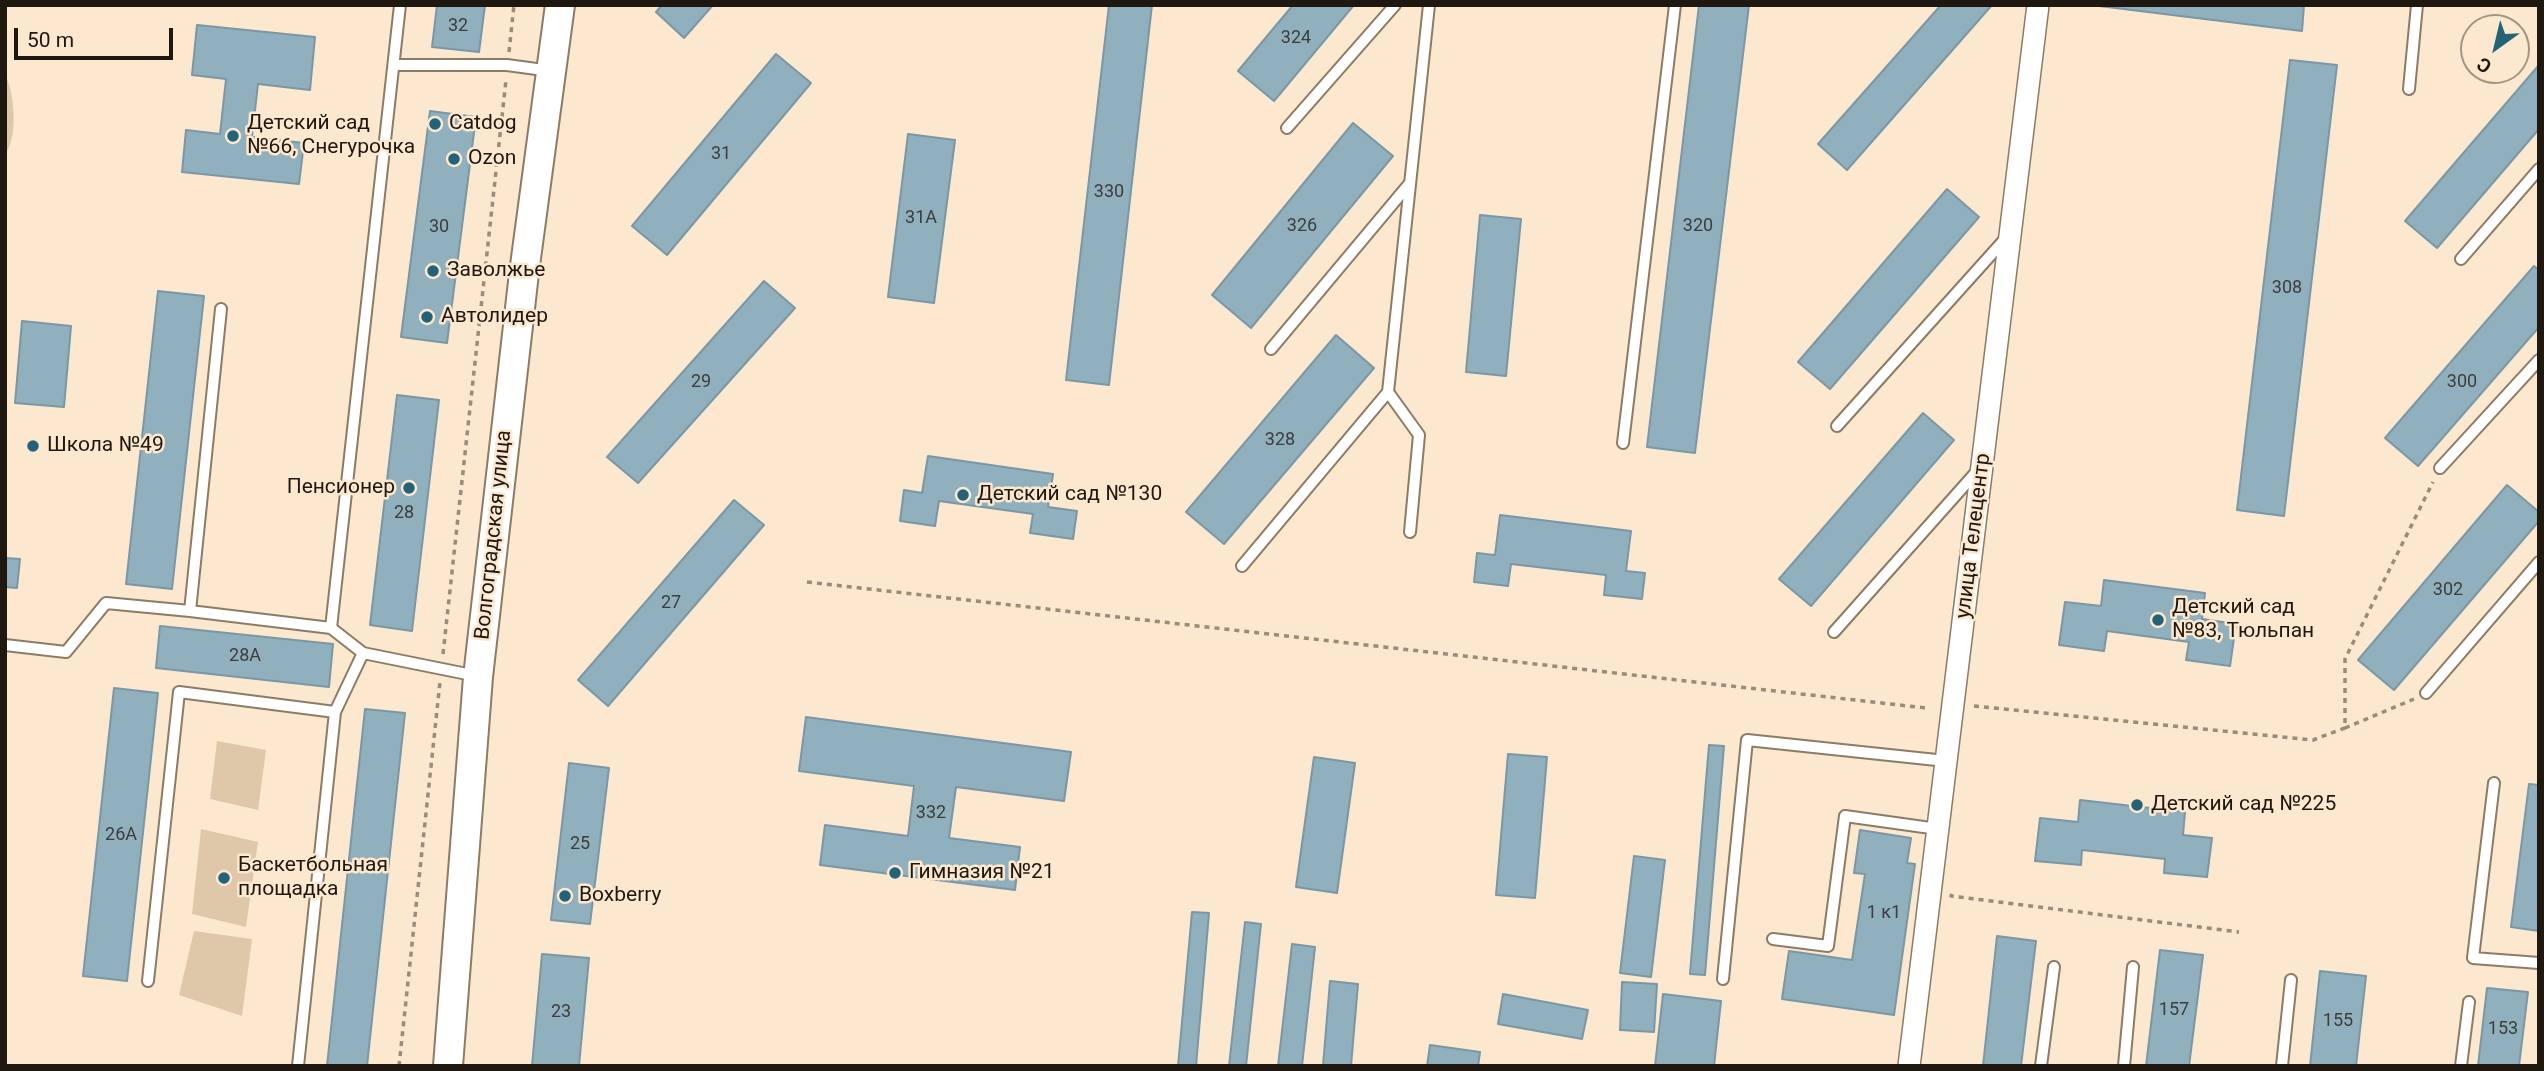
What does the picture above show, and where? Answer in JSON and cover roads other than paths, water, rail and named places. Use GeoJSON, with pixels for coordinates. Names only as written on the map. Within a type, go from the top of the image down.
{"type":"FeatureCollection","features":[{"type":"Feature","properties":{"kind":"main road","name":"Волгоградская улица"},"geometry":{"type":"LineString","coordinates":[[448,1066],[478,677],[524,273],[560,5]]}},
{"type":"Feature","properties":{"kind":"street","name":"улица Телецентр"},"geometry":{"type":"LineString","coordinates":[[1909,1066],[2038,5]]}},
{"type":"Feature","properties":{"kind":"lane"},"geometry":{"type":"LineString","coordinates":[[331,628],[400,5]]}},
{"type":"Feature","properties":{"kind":"lane"},"geometry":{"type":"LineString","coordinates":[[1287,128],[1395,5]]}},
{"type":"Feature","properties":{"kind":"lane"},"geometry":{"type":"LineString","coordinates":[[1242,566],[1388,392],[1429,5]]}},
{"type":"Feature","properties":{"kind":"lane"},"geometry":{"type":"LineString","coordinates":[[1623,443],[1675,5]]}},
{"type":"Feature","properties":{"kind":"lane"},"geometry":{"type":"LineString","coordinates":[[2409,89],[2417,5]]}},
{"type":"Feature","properties":{"kind":"lane"},"geometry":{"type":"LineString","coordinates":[[394,65],[508,65],[551,71]]}},
{"type":"Feature","properties":{"kind":"lane"},"geometry":{"type":"LineString","coordinates":[[2461,259],[2539,169]]}},
{"type":"Feature","properties":{"kind":"lane"},"geometry":{"type":"LineString","coordinates":[[1271,349],[1410,183]]}},
{"type":"Feature","properties":{"kind":"lane"},"geometry":{"type":"LineString","coordinates":[[1837,426],[2010,233]]}},
{"type":"Feature","properties":{"kind":"lane"},"geometry":{"type":"LineString","coordinates":[[190,611],[221,309]]}},
{"type":"Feature","properties":{"kind":"lane"},"geometry":{"type":"LineString","coordinates":[[2440,468],[2539,360]]}},
{"type":"Feature","properties":{"kind":"lane"},"geometry":{"type":"LineString","coordinates":[[1388,392],[1419,435],[1410,532]]}},
{"type":"Feature","properties":{"kind":"lane"},"geometry":{"type":"LineString","coordinates":[[1834,632],[1982,466]]}},
{"type":"Feature","properties":{"kind":"lane"},"geometry":{"type":"LineString","coordinates":[[2426,693],[2539,562]]}},
{"type":"Feature","properties":{"kind":"lane"},"geometry":{"type":"LineString","coordinates":[[5,645],[66,652],[106,603],[331,628],[363,653],[478,677]]}},
{"type":"Feature","properties":{"kind":"lane"},"geometry":{"type":"LineString","coordinates":[[298,1066],[335,712],[363,653]]}},
{"type":"Feature","properties":{"kind":"lane"},"geometry":{"type":"LineString","coordinates":[[148,981],[178,692],[335,712]]}},
{"type":"Feature","properties":{"kind":"lane"},"geometry":{"type":"LineString","coordinates":[[1723,979],[1747,740],[1946,761]]}},
{"type":"Feature","properties":{"kind":"lane"},"geometry":{"type":"LineString","coordinates":[[2494,783],[2473,958],[2539,963]]}},
{"type":"Feature","properties":{"kind":"lane"},"geometry":{"type":"LineString","coordinates":[[1773,939],[1828,946],[1845,817],[1938,829]]}},
{"type":"Feature","properties":{"kind":"lane"},"geometry":{"type":"LineString","coordinates":[[2041,1066],[2054,967]]}},
{"type":"Feature","properties":{"kind":"lane"},"geometry":{"type":"LineString","coordinates":[[2124,1066],[2133,967]]}},
{"type":"Feature","properties":{"kind":"lane"},"geometry":{"type":"LineString","coordinates":[[2282,1066],[2291,980]]}},
{"type":"Feature","properties":{"kind":"lane"},"geometry":{"type":"LineString","coordinates":[[2461,1066],[2469,1002]]}},
{"type":"Feature","properties":{"kind":"place","name":"Catdog"},"geometry":{"type":"Point","coordinates":[435,124]}},
{"type":"Feature","properties":{"kind":"place","name":"Детский сад №66, Снегурочка"},"geometry":{"type":"Point","coordinates":[233,136]}},
{"type":"Feature","properties":{"kind":"place","name":"Ozon"},"geometry":{"type":"Point","coordinates":[454,159]}},
{"type":"Feature","properties":{"kind":"place","name":"Заволжье"},"geometry":{"type":"Point","coordinates":[433,271]}},
{"type":"Feature","properties":{"kind":"place","name":"Автолидер"},"geometry":{"type":"Point","coordinates":[427,317]}},
{"type":"Feature","properties":{"kind":"place","name":"Школа №49"},"geometry":{"type":"Point","coordinates":[33,446]}},
{"type":"Feature","properties":{"kind":"place","name":"Пенсионер"},"geometry":{"type":"Point","coordinates":[409,488]}},
{"type":"Feature","properties":{"kind":"place","name":"Детский сад №130"},"geometry":{"type":"Point","coordinates":[963,495]}},
{"type":"Feature","properties":{"kind":"place","name":"Детский сад №83, Тюльпан"},"geometry":{"type":"Point","coordinates":[2158,620]}},
{"type":"Feature","properties":{"kind":"place","name":"Детский сад №225"},"geometry":{"type":"Point","coordinates":[2137,805]}},
{"type":"Feature","properties":{"kind":"place","name":"Гимназия №21"},"geometry":{"type":"Point","coordinates":[895,873]}},
{"type":"Feature","properties":{"kind":"place","name":"Баскетбольная площадка"},"geometry":{"type":"Point","coordinates":[224,878]}},
{"type":"Feature","properties":{"kind":"place","name":"Boxberry"},"geometry":{"type":"Point","coordinates":[565,896]}}]}
